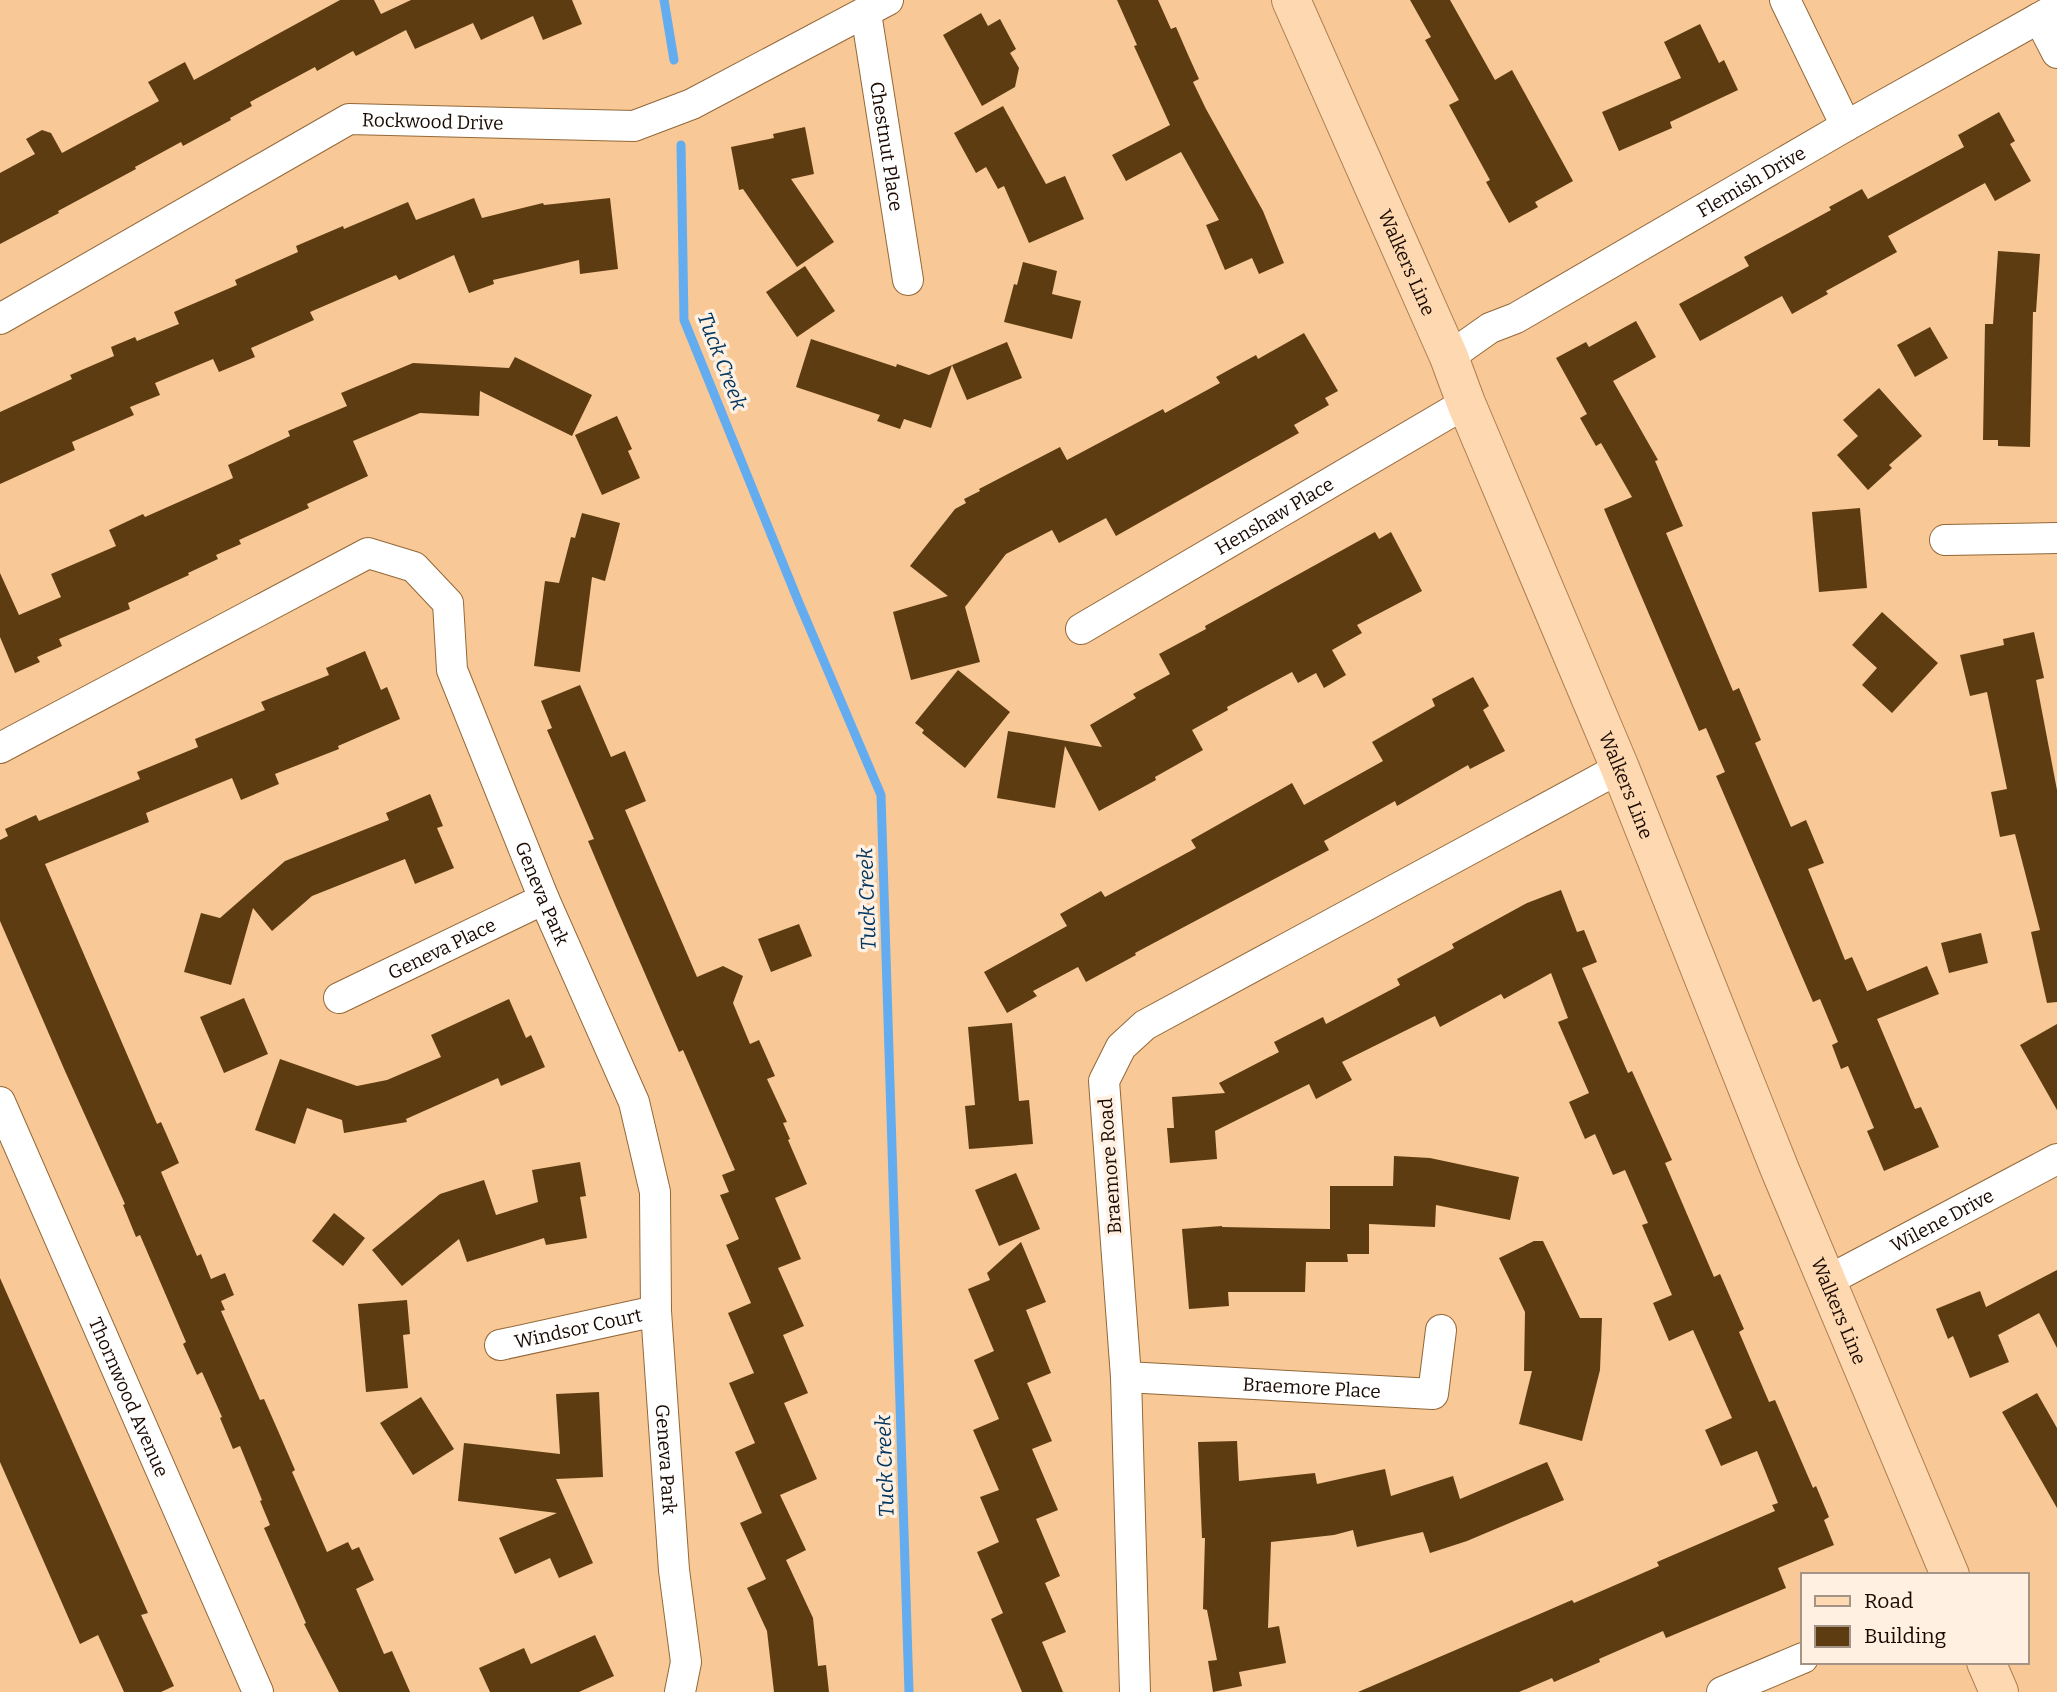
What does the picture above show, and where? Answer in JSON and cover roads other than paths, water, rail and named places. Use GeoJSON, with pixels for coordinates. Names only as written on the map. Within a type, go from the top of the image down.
{"type":"FeatureCollection","features":[{"type":"Feature","properties":{"kind":"main road","name":"Walkers Line"},"geometry":{"type":"LineString","coordinates":[[1291,0],[1449,357],[1620,768],[1780,1170],[1949,1573]]}},
{"type":"Feature","properties":{"kind":"main road"},"geometry":{"type":"LineString","coordinates":[[1987,1664],[1999,1692]]}},
{"type":"Feature","properties":{"kind":"street"},"geometry":{"type":"LineString","coordinates":[[1785,0],[1846,126]]}},
{"type":"Feature","properties":{"kind":"street","name":"Chestnut Place"},"geometry":{"type":"LineString","coordinates":[[877,7],[908,280]]}},
{"type":"Feature","properties":{"kind":"street","name":"Rockwood Drive"},"geometry":{"type":"LineString","coordinates":[[0,319],[349,119],[634,126],[691,104],[877,7]]}},
{"type":"Feature","properties":{"kind":"street","name":"Flemish Drive"},"geometry":{"type":"LineString","coordinates":[[1449,357],[1490,328],[1516,318],[1846,126],[2048,13]]}},
{"type":"Feature","properties":{"kind":"street"},"geometry":{"type":"LineString","coordinates":[[2048,13],[2057,53]]}},
{"type":"Feature","properties":{"kind":"street","name":"Henshaw Place"},"geometry":{"type":"LineString","coordinates":[[1081,629],[1466,403]]}},
{"type":"Feature","properties":{"kind":"street"},"geometry":{"type":"LineString","coordinates":[[1945,540],[2057,538]]}},
{"type":"Feature","properties":{"kind":"street","name":"Geneva Park"},"geometry":{"type":"LineString","coordinates":[[0,748],[368,553],[414,567],[447,603],[452,670],[544,900],[634,1102],[655,1192],[656,1311],[674,1570],[685,1662],[680,1692]]}},
{"type":"Feature","properties":{"kind":"street","name":"Braemore Road"},"geometry":{"type":"LineString","coordinates":[[1135,1692],[1126,1377],[1104,1082],[1121,1047],[1145,1025],[1620,768]]}},
{"type":"Feature","properties":{"kind":"street","name":"Geneva Place"},"geometry":{"type":"LineString","coordinates":[[339,998],[544,900]]}},
{"type":"Feature","properties":{"kind":"street","name":"Thornwood Avenue"},"geometry":{"type":"LineString","coordinates":[[0,1102],[258,1692]]}},
{"type":"Feature","properties":{"kind":"street","name":"Wilene Drive"},"geometry":{"type":"LineString","coordinates":[[1827,1281],[2057,1159]]}},
{"type":"Feature","properties":{"kind":"street","name":"Windsor Court"},"geometry":{"type":"LineString","coordinates":[[500,1345],[656,1311]]}},
{"type":"Feature","properties":{"kind":"street","name":"Braemore Place"},"geometry":{"type":"LineString","coordinates":[[1126,1377],[1433,1394],[1441,1330]]}},
{"type":"Feature","properties":{"kind":"street"},"geometry":{"type":"LineString","coordinates":[[1722,1692],[1801,1659]]}},
{"type":"Feature","properties":{"kind":"waterway","name":"Tuck Creek"},"geometry":{"type":"LineString","coordinates":[[664,0],[674,60]]}},
{"type":"Feature","properties":{"kind":"waterway","name":"Tuck Creek"},"geometry":{"type":"LineString","coordinates":[[681,145],[684,320],[799,603],[881,795],[909,1692]]}}]}
